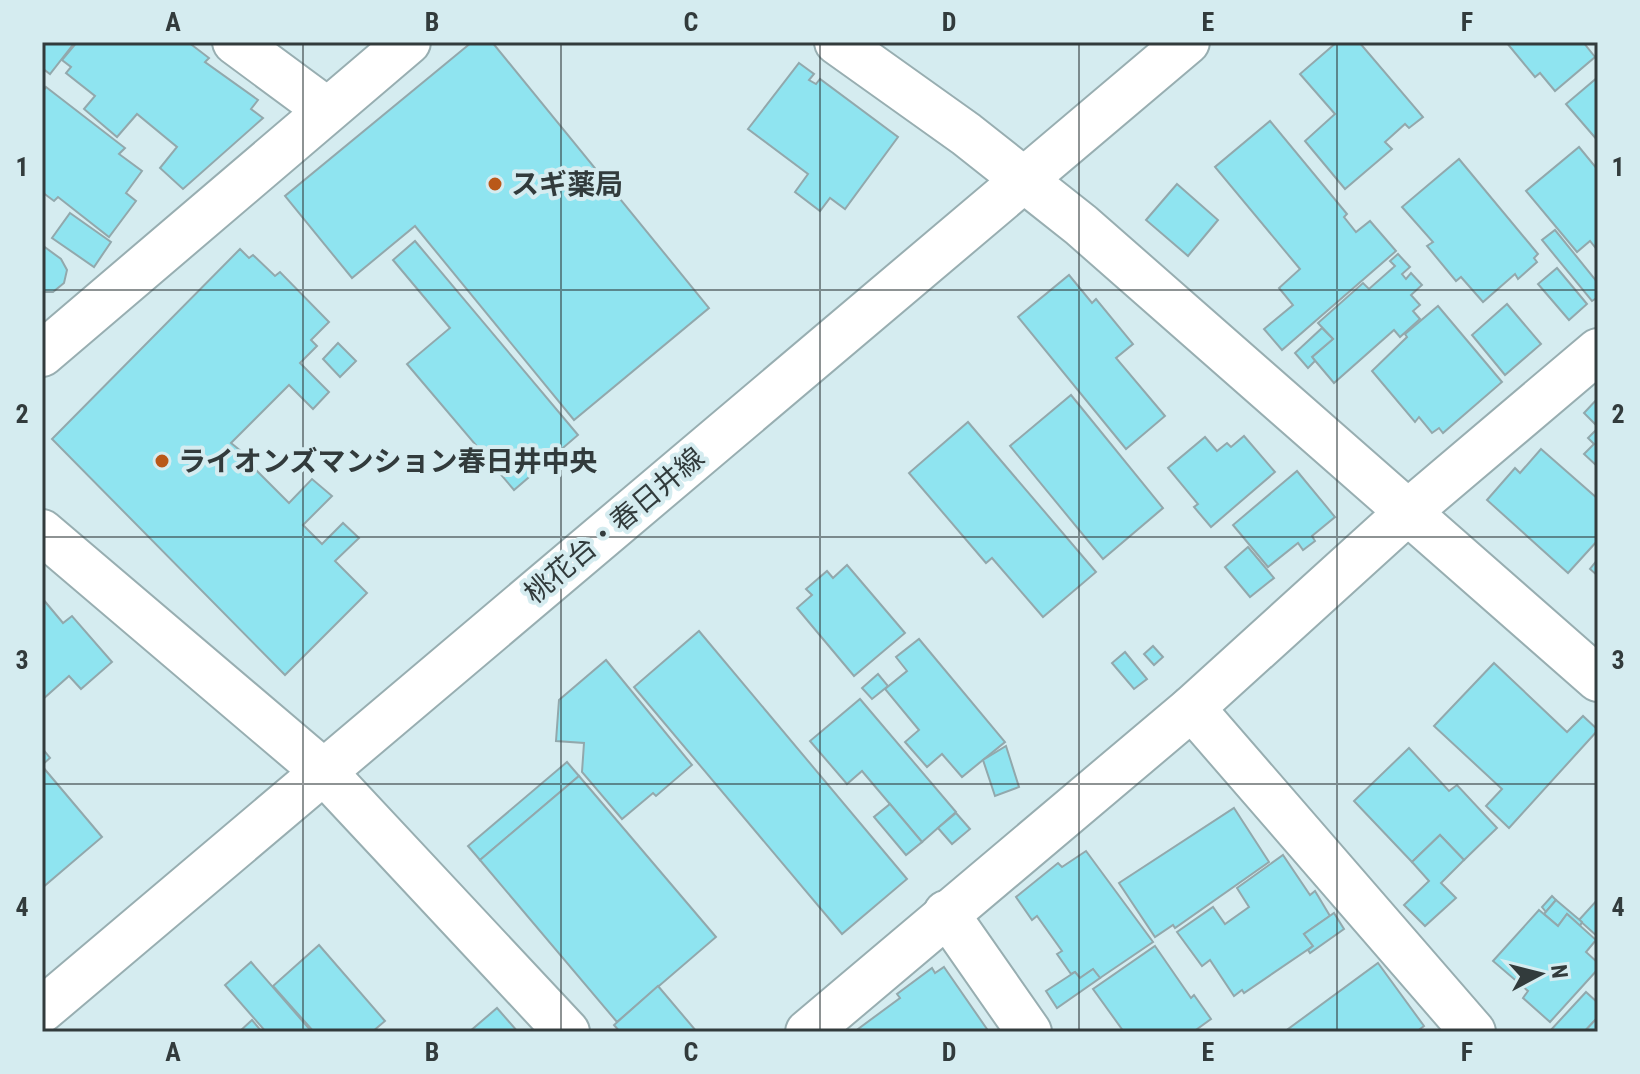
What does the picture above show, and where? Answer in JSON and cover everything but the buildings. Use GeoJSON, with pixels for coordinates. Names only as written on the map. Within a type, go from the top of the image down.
{"type":"FeatureCollection","features":[{"type":"Feature","properties":{"kind":"street"},"geometry":{"type":"LineString","coordinates":[[235,42],[327,110]]}},
{"type":"Feature","properties":{"kind":"street"},"geometry":{"type":"LineString","coordinates":[[42,354],[408,42]]}},
{"type":"Feature","properties":{"kind":"street"},"geometry":{"type":"LineString","coordinates":[[837,42],[1081,225],[1598,679]]}},
{"type":"Feature","properties":{"kind":"street","name":"桃花台・春日井線"},"geometry":{"type":"LineString","coordinates":[[42,1010],[1187,42]]}},
{"type":"Feature","properties":{"kind":"street"},"geometry":{"type":"LineString","coordinates":[[808,1032],[1192,708],[1408,512],[1598,351]]}},
{"type":"Feature","properties":{"kind":"street"},"geometry":{"type":"LineString","coordinates":[[42,532],[323,771],[567,1032]]}},
{"type":"Feature","properties":{"kind":"street"},"geometry":{"type":"LineString","coordinates":[[1192,708],[1473,1032]]}},
{"type":"Feature","properties":{"kind":"street"},"geometry":{"type":"LineString","coordinates":[[946,913],[1029,1032]]}},
{"type":"Feature","properties":{"kind":"place","name":"スギ薬局"},"geometry":{"type":"Point","coordinates":[495,184]}},
{"type":"Feature","properties":{"kind":"place","name":"ライオンズマンション春日井中央"},"geometry":{"type":"Point","coordinates":[162,461]}}]}
